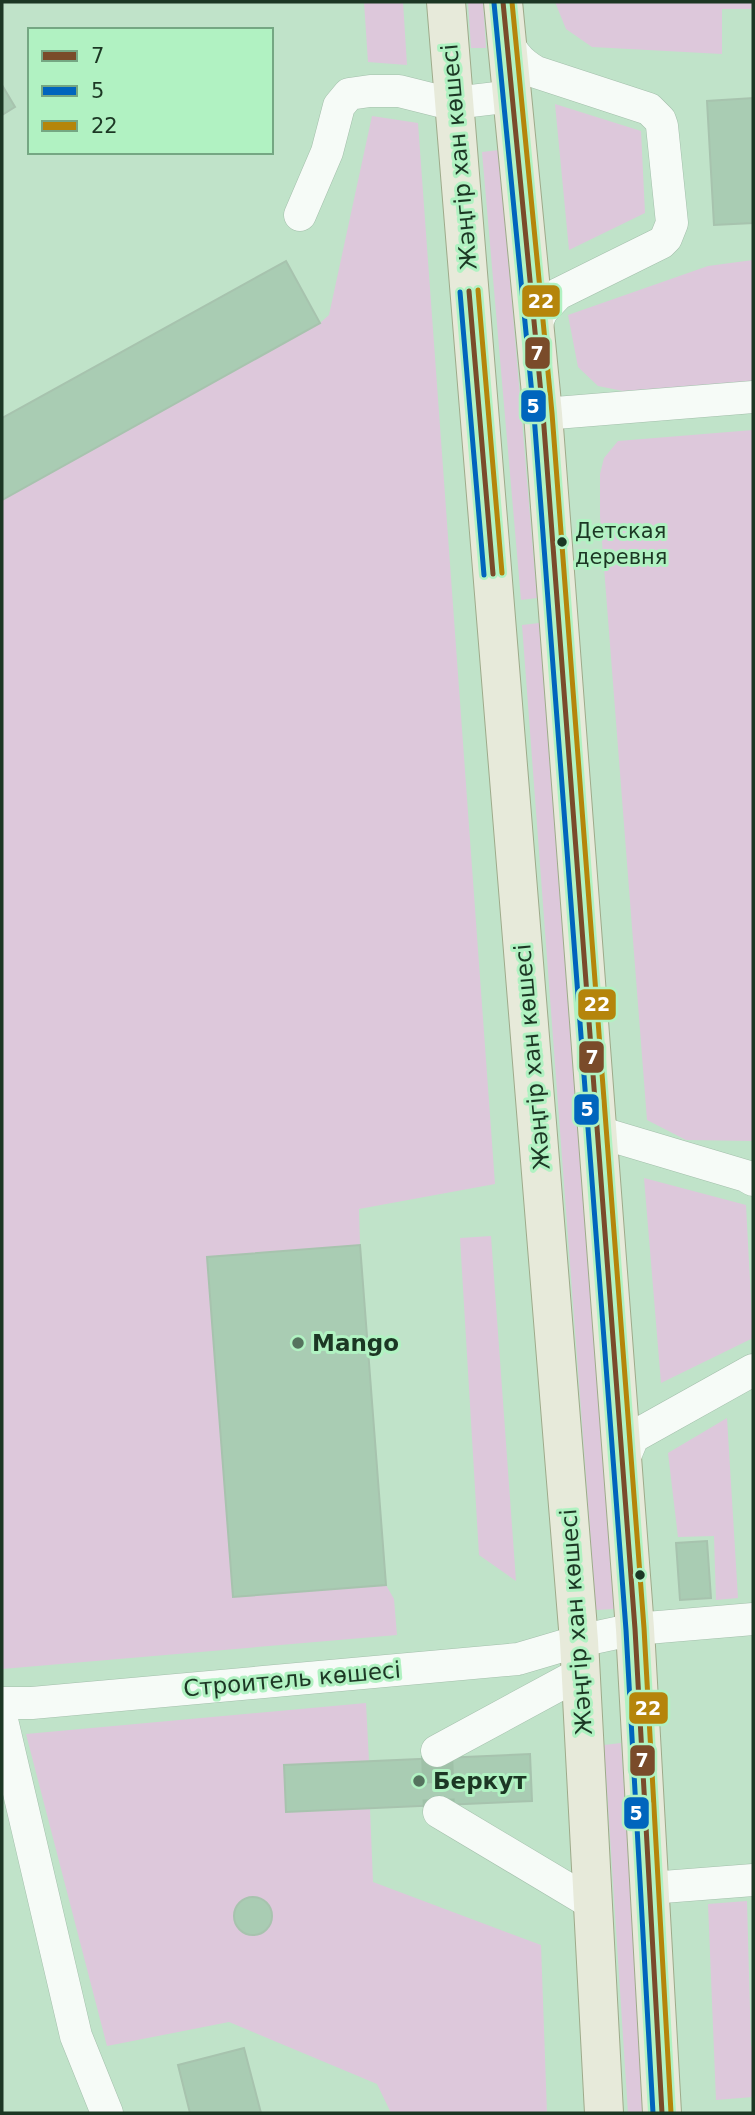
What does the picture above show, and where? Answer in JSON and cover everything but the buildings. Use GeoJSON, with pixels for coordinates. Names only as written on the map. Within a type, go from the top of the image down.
{"type":"FeatureCollection","features":[{"type":"Feature","properties":{"kind":"main road","name":"Жәңгір хан көшесі"},"geometry":{"type":"LineString","coordinates":[[446,2],[580,1657],[604,2113]]}},
{"type":"Feature","properties":{"kind":"main road"},"geometry":{"type":"LineString","coordinates":[[503,9],[543,414],[635,1629],[662,2113]]}},
{"type":"Feature","properties":{"kind":"street"},"geometry":{"type":"LineString","coordinates":[[503,9],[507,41],[526,66],[536,72],[649,109],[660,120],[672,223],[670,231],[661,243],[558,294],[542,311],[536,328],[535,342]]}},
{"type":"Feature","properties":{"kind":"street"},"geometry":{"type":"LineString","coordinates":[[300,215],[327,152],[339,106],[349,94],[399,91],[439,102],[454,103],[513,96]]}},
{"type":"Feature","properties":{"kind":"street"},"geometry":{"type":"LineString","coordinates":[[543,414],[753,397]]}},
{"type":"Feature","properties":{"kind":"street"},"geometry":{"type":"LineString","coordinates":[[595,1117],[605,1134],[753,1180]]}},
{"type":"Feature","properties":{"kind":"street"},"geometry":{"type":"LineString","coordinates":[[622,1461],[633,1437],[753,1370]]}},
{"type":"Feature","properties":{"kind":"street"},"geometry":{"type":"LineString","coordinates":[[437,1751],[580,1657],[635,1629],[753,1619]]}},
{"type":"Feature","properties":{"kind":"street","name":"Строитель көшесі"},"geometry":{"type":"LineString","coordinates":[[2,1703],[32,1703],[518,1659],[580,1657]]}},
{"type":"Feature","properties":{"kind":"street"},"geometry":{"type":"LineString","coordinates":[[2,1720],[76,2036],[107,2113]]}},
{"type":"Feature","properties":{"kind":"street"},"geometry":{"type":"LineString","coordinates":[[439,1812],[593,1904]]}},
{"type":"Feature","properties":{"kind":"street"},"geometry":{"type":"LineString","coordinates":[[650,1888],[753,1880]]}},
{"type":"Feature","properties":{"kind":"shaded area"},"geometry":{"type":"Polygon","coordinates":[[[364,2],[403,2],[407,65],[368,62],[364,2]]]}},
{"type":"Feature","properties":{"kind":"shaded area"},"geometry":{"type":"Polygon","coordinates":[[[468,2],[483,2],[486,48],[471,48],[468,2]]]}},
{"type":"Feature","properties":{"kind":"shaded area"},"geometry":{"type":"Polygon","coordinates":[[[555,2],[753,2],[753,9],[722,9],[722,54],[592,47],[566,29],[555,2]]]}},
{"type":"Feature","properties":{"kind":"shaded area"},"geometry":{"type":"Polygon","coordinates":[[[555,104],[641,131],[645,213],[569,250],[555,104]]]}},
{"type":"Feature","properties":{"kind":"shaded area"},"geometry":{"type":"Polygon","coordinates":[[[372,116],[418,123],[495,1184],[359,1209],[360,1245],[207,1257],[233,1597],[386,1585],[394,1599],[397,1635],[2,1669],[2,500],[320,323],[329,315],[372,116]]]}},
{"type":"Feature","properties":{"kind":"shaded area"},"geometry":{"type":"Polygon","coordinates":[[[499,150],[537,598],[521,600],[482,152],[499,150]]]}},
{"type":"Feature","properties":{"kind":"shaded area"},"geometry":{"type":"Polygon","coordinates":[[[753,260],[753,382],[623,391],[598,386],[578,367],[568,315],[708,266],[753,260]]]}},
{"type":"Feature","properties":{"kind":"shaded area"},"geometry":{"type":"Polygon","coordinates":[[[753,430],[753,1141],[686,1140],[647,1120],[600,516],[600,474],[604,458],[618,441],[753,430]]]}},
{"type":"Feature","properties":{"kind":"shaded area"},"geometry":{"type":"Polygon","coordinates":[[[539,623],[614,1609],[596,1610],[522,625],[539,623]]]}},
{"type":"Feature","properties":{"kind":"shaded area"},"geometry":{"type":"Polygon","coordinates":[[[644,1178],[746,1205],[753,1338],[661,1383],[644,1178]]]}},
{"type":"Feature","properties":{"kind":"shaded area"},"geometry":{"type":"Polygon","coordinates":[[[491,1236],[516,1581],[479,1555],[460,1238],[491,1236]]]}},
{"type":"Feature","properties":{"kind":"shaded area"},"geometry":{"type":"Polygon","coordinates":[[[727,1418],[738,1598],[716,1600],[714,1536],[678,1537],[668,1453],[727,1418]]]}},
{"type":"Feature","properties":{"kind":"shaded area"},"geometry":{"type":"Polygon","coordinates":[[[366,1703],[369,1761],[285,1765],[286,1812],[370,1809],[373,1882],[541,1945],[547,2113],[391,2113],[377,2084],[229,2022],[107,2046],[26,1734],[366,1703]]]}},
{"type":"Feature","properties":{"kind":"shaded area"},"geometry":{"type":"Polygon","coordinates":[[[621,1743],[646,2113],[628,2113],[604,1745],[621,1743]]]}},
{"type":"Feature","properties":{"kind":"shaded area"},"geometry":{"type":"Polygon","coordinates":[[[747,1901],[753,2097],[716,2100],[708,1904],[747,1901]]]}},
{"type":"Feature","properties":{"kind":"tunnel"},"geometry":{"type":"LineString","coordinates":[[437,1751],[439,1812]]}},
{"type":"Feature","properties":{"kind":"transit line","name":"7"},"geometry":{"type":"LineString","coordinates":[[503,2],[543,414],[635,1629],[662,2113]]}},
{"type":"Feature","properties":{"kind":"transit line","name":"22"},"geometry":{"type":"LineString","coordinates":[[512,2],[552,413],[644,1628],[671,2113]]}},
{"type":"Feature","properties":{"kind":"transit line","name":"5"},"geometry":{"type":"LineString","coordinates":[[494,3],[534,415],[626,1630],[653,2113]]}},
{"type":"Feature","properties":{"kind":"transit line","name":"22"},"geometry":{"type":"LineString","coordinates":[[478,290],[502,573]]}},
{"type":"Feature","properties":{"kind":"transit line","name":"7"},"geometry":{"type":"LineString","coordinates":[[469,291],[493,574]]}},
{"type":"Feature","properties":{"kind":"transit line","name":"5"},"geometry":{"type":"LineString","coordinates":[[460,292],[484,575]]}},
{"type":"Feature","properties":{"kind":"place","name":"Детская деревня"},"geometry":{"type":"Point","coordinates":[562,542]}},
{"type":"Feature","properties":{"kind":"place","name":"Mango"},"geometry":{"type":"Point","coordinates":[298,1343]}},
{"type":"Feature","properties":{"kind":"place","name":"Беркут"},"geometry":{"type":"Point","coordinates":[419,1781]}}]}
